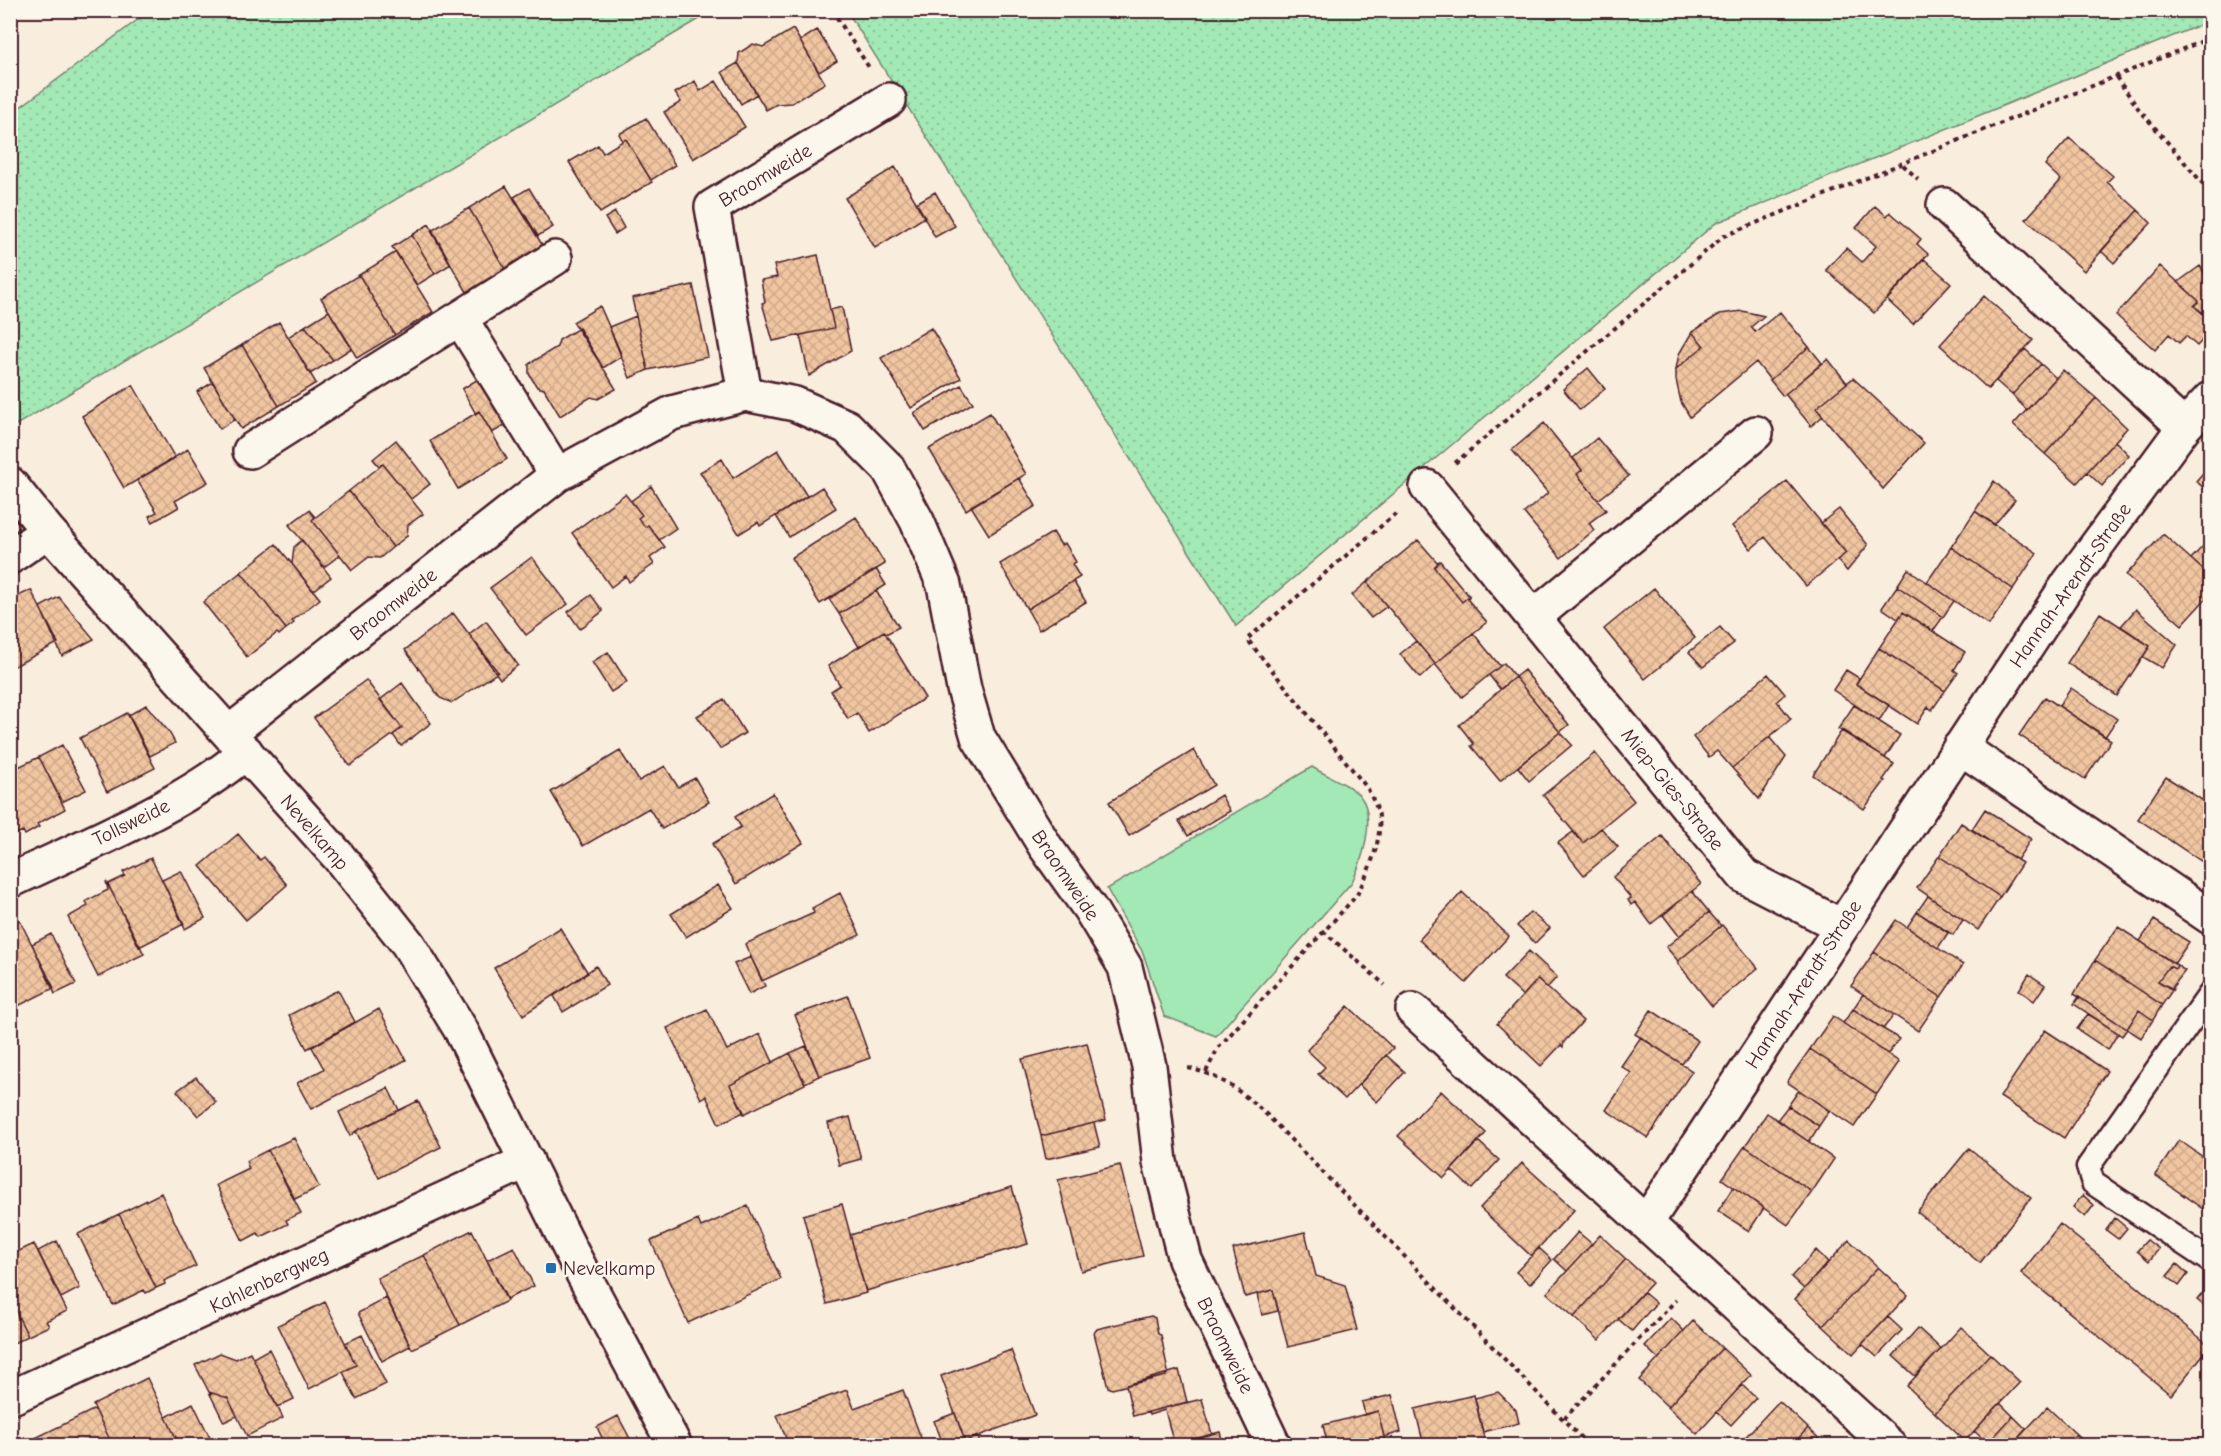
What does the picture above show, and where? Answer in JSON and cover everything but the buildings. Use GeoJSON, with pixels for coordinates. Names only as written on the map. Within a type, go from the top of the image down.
{"type":"FeatureCollection","features":[{"type":"Feature","properties":{"kind":"street","name":"Braomweide"},"geometry":{"type":"LineString","coordinates":[[745,394],[712,207],[889,100]]}},
{"type":"Feature","properties":{"kind":"street"},"geometry":{"type":"LineString","coordinates":[[1944,204],[2184,427]]}},
{"type":"Feature","properties":{"kind":"street"},"geometry":{"type":"LineString","coordinates":[[250,451],[555,258]]}},
{"type":"Feature","properties":{"kind":"street"},"geometry":{"type":"LineString","coordinates":[[460,318],[557,475]]}},
{"type":"Feature","properties":{"kind":"street","name":"Braomweide"},"geometry":{"type":"LineString","coordinates":[[237,742],[557,475],[672,413],[745,394],[795,404],[848,427],[888,468],[917,521],[944,585],[964,689],[978,737],[1045,846],[1090,909],[1125,967],[1149,1066],[1160,1162],[1185,1260],[1274,1446]]}},
{"type":"Feature","properties":{"kind":"street","name":"Hannah-Arendt-Straße"},"geometry":{"type":"LineString","coordinates":[[1646,1223],[2068,583],[2184,427],[2211,399]]}},
{"type":"Feature","properties":{"kind":"street"},"geometry":{"type":"LineString","coordinates":[[1534,617],[1756,433]]}},
{"type":"Feature","properties":{"kind":"street","name":"Nevelkamp"},"geometry":{"type":"LineString","coordinates":[[10,484],[48,531],[338,856],[408,944],[461,1030],[573,1256],[675,1446]]}},
{"type":"Feature","properties":{"kind":"street","name":"Miep-Gies-Straße"},"geometry":{"type":"LineString","coordinates":[[1427,487],[1744,876],[1841,926]]}},
{"type":"Feature","properties":{"kind":"street"},"geometry":{"type":"LineString","coordinates":[[10,557],[48,531]]}},
{"type":"Feature","properties":{"kind":"street","name":"Tollsweide"},"geometry":{"type":"LineString","coordinates":[[10,881],[187,794],[217,776],[237,742]]}},
{"type":"Feature","properties":{"kind":"street"},"geometry":{"type":"LineString","coordinates":[[1960,747],[2211,917]]}},
{"type":"Feature","properties":{"kind":"street"},"geometry":{"type":"LineString","coordinates":[[1413,1010],[1890,1446]]}},
{"type":"Feature","properties":{"kind":"street","name":"Kahlenbergweg"},"geometry":{"type":"LineString","coordinates":[[10,1398],[527,1161]]}},
{"type":"Feature","properties":{"kind":"lane"},"geometry":{"type":"LineString","coordinates":[[2211,994],[2088,1167],[2093,1183],[2211,1261]]}},
{"type":"Feature","properties":{"kind":"path"},"geometry":{"type":"LineString","coordinates":[[832,10],[889,100]]}},
{"type":"Feature","properties":{"kind":"path"},"geometry":{"type":"LineString","coordinates":[[1206,1072],[1218,1048],[1356,895],[1376,848],[1379,816],[1368,789],[1247,639],[1724,236],[2211,38]]}},
{"type":"Feature","properties":{"kind":"path"},"geometry":{"type":"LineString","coordinates":[[2116,77],[2138,108],[2211,192]]}},
{"type":"Feature","properties":{"kind":"path"},"geometry":{"type":"LineString","coordinates":[[1323,931],[1413,1010]]}},
{"type":"Feature","properties":{"kind":"path"},"geometry":{"type":"LineString","coordinates":[[1149,1066],[1177,1065],[1206,1072],[1237,1088],[1266,1114],[1589,1446]]}},
{"type":"Feature","properties":{"kind":"path"},"geometry":{"type":"LineString","coordinates":[[1564,1419],[1701,1273]]}},
{"type":"Feature","properties":{"kind":"path"},"geometry":{"type":"LineString","coordinates":[[1578,1446],[1583,1440]]}},
{"type":"Feature","properties":{"kind":"green space"},"geometry":{"type":"Polygon","coordinates":[[[151,10],[713,11],[11,428],[11,114],[151,10]]]}},
{"type":"Feature","properties":{"kind":"green space"},"geometry":{"type":"Polygon","coordinates":[[[2210,10],[2210,21],[1716,223],[1236,626],[847,11],[2210,10]]]}},
{"type":"Feature","properties":{"kind":"green space"},"geometry":{"type":"Polygon","coordinates":[[[1312,767],[1356,792],[1365,805],[1368,827],[1366,839],[1352,882],[1216,1036],[1164,1016],[1143,953],[1107,889],[1312,767]]]}},
{"type":"Feature","properties":{"kind":"place","name":"Nevelkamp"},"geometry":{"type":"Point","coordinates":[551,1268]}}]}
